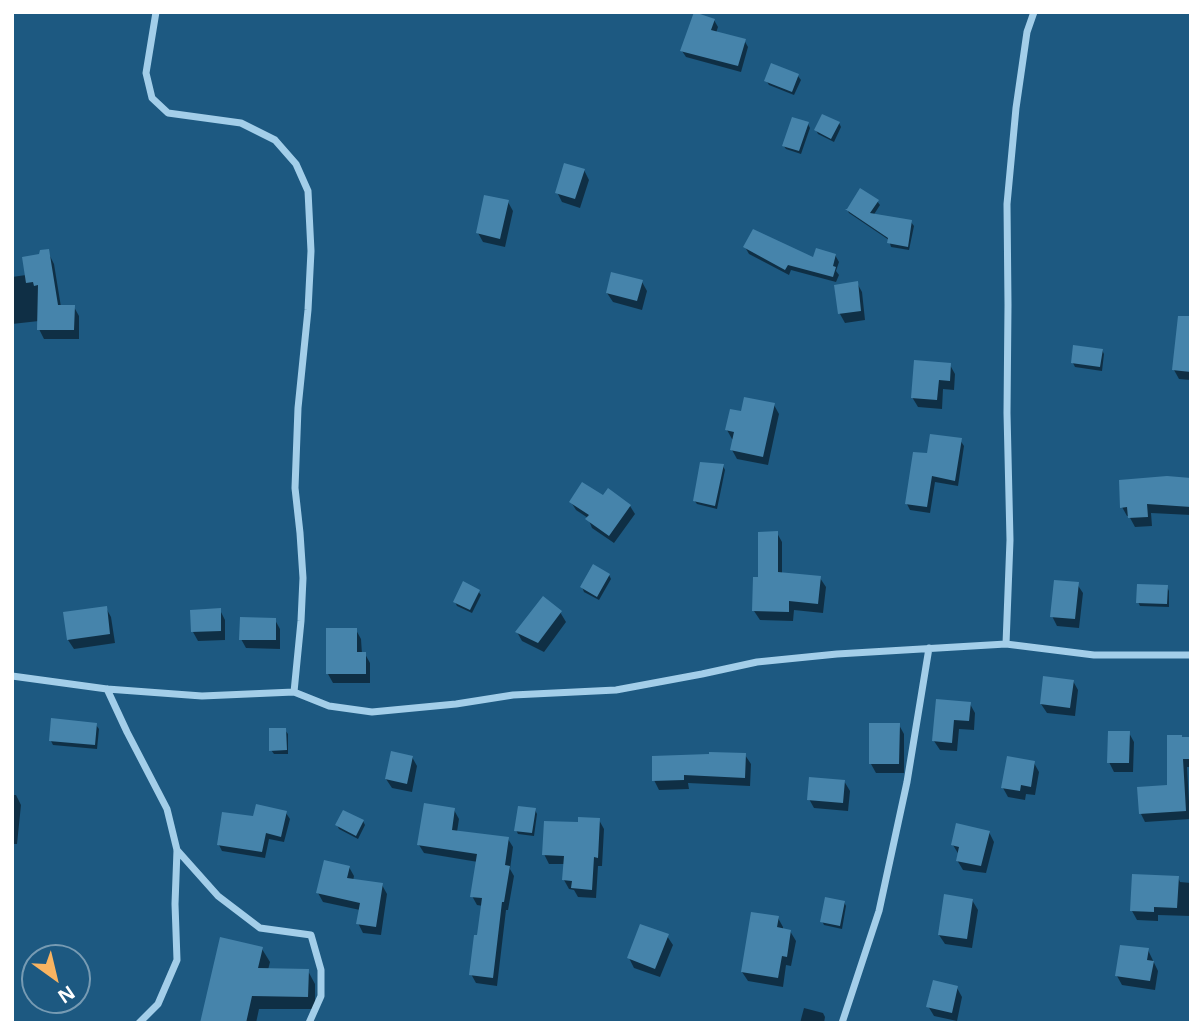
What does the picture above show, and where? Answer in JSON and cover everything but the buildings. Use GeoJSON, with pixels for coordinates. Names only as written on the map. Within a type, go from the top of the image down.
{"type":"FeatureCollection","features":[{"type":"Feature","properties":{"kind":"street"},"geometry":{"type":"LineString","coordinates":[[156,12],[145,73],[152,98],[168,114],[241,123],[275,140],[296,164],[308,191],[311,251],[298,408],[295,488],[303,578],[294,692]]}},
{"type":"Feature","properties":{"kind":"street"},"geometry":{"type":"LineString","coordinates":[[1006,644],[1010,540],[1006,204],[1027,32],[1034,12]]}},
{"type":"Feature","properties":{"kind":"street"},"geometry":{"type":"LineString","coordinates":[[12,676],[107,689],[202,696],[294,692],[329,706],[372,712],[456,704],[513,695],[616,690],[757,662],[837,654],[1006,644],[1094,655],[1191,655]]}},
{"type":"Feature","properties":{"kind":"street"},"geometry":{"type":"LineString","coordinates":[[842,1023],[879,911],[907,782],[929,648]]}},
{"type":"Feature","properties":{"kind":"street"},"geometry":{"type":"LineString","coordinates":[[107,689],[167,808],[177,850],[177,960],[158,1004],[139,1023]]}},
{"type":"Feature","properties":{"kind":"street"},"geometry":{"type":"LineString","coordinates":[[177,850],[218,895],[260,929],[311,935],[321,970],[321,996],[309,1023]]}}]}
